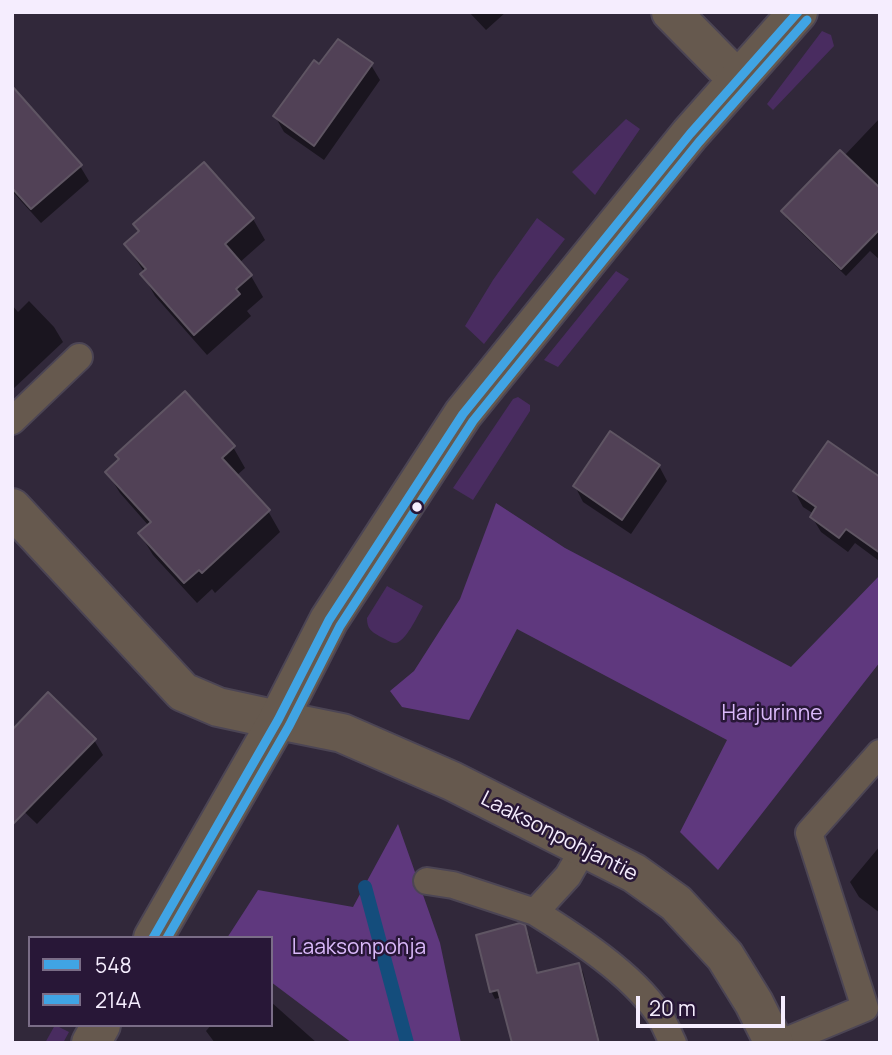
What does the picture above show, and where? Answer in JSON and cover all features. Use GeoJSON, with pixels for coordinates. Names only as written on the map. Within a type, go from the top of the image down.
{"type":"FeatureCollection","features":[{"type":"Feature","properties":{"kind":"street"},"geometry":{"type":"LineString","coordinates":[[671,12],[737,79]]}},
{"type":"Feature","properties":{"kind":"street"},"geometry":{"type":"LineString","coordinates":[[154,936],[278,719],[329,620],[463,414],[737,79],[798,12]]}},
{"type":"Feature","properties":{"kind":"street","name":"Laaksonpohjantie"},"geometry":{"type":"LineString","coordinates":[[12,508],[183,692],[218,707],[342,733],[452,781],[634,873],[676,903],[725,956],[754,1003],[774,1043]]}},
{"type":"Feature","properties":{"kind":"lane"},"geometry":{"type":"LineString","coordinates":[[12,421],[79,357]]}},
{"type":"Feature","properties":{"kind":"lane"},"geometry":{"type":"LineString","coordinates":[[782,1043],[865,1008],[809,833],[880,753]]}},
{"type":"Feature","properties":{"kind":"lane"},"geometry":{"type":"LineString","coordinates":[[535,912],[568,876],[584,848]]}},
{"type":"Feature","properties":{"kind":"lane"},"geometry":{"type":"LineString","coordinates":[[427,881],[463,888],[535,912],[580,941],[624,976],[657,1012],[673,1043]]}},
{"type":"Feature","properties":{"kind":"shaded area"},"geometry":{"type":"Polygon","coordinates":[[[822,31],[831,35],[834,46],[773,110],[767,104],[822,31]]]}},
{"type":"Feature","properties":{"kind":"shaded area"},"geometry":{"type":"Polygon","coordinates":[[[626,119],[640,129],[595,195],[572,172],[626,119]]]}},
{"type":"Feature","properties":{"kind":"shaded area"},"geometry":{"type":"Polygon","coordinates":[[[537,218],[565,239],[484,344],[465,326],[493,280],[537,218]]]}},
{"type":"Feature","properties":{"kind":"shaded area"},"geometry":{"type":"Polygon","coordinates":[[[616,271],[629,279],[558,367],[544,360],[616,271]]]}},
{"type":"Feature","properties":{"kind":"shaded area"},"geometry":{"type":"Polygon","coordinates":[[[518,397],[530,405],[530,411],[473,500],[453,488],[513,399],[518,397]]]}},
{"type":"Feature","properties":{"kind":"shaded area"},"geometry":{"type":"Polygon","coordinates":[[[387,586],[423,606],[407,634],[395,643],[374,633],[367,622],[387,586]]]}},
{"type":"Feature","properties":{"kind":"shaded area"},"geometry":{"type":"Polygon","coordinates":[[[54,1027],[69,1032],[63,1043],[45,1043],[54,1027]]]}},
{"type":"Feature","properties":{"kind":"green space","name":"Harjurinne"},"geometry":{"type":"Polygon","coordinates":[[[496,503],[565,548],[791,667],[880,575],[880,662],[718,870],[680,832],[727,740],[517,629],[469,720],[402,707],[390,691],[414,671],[460,599],[496,503]]]}},
{"type":"Feature","properties":{"kind":"green space","name":"Laaksonpohja"},"geometry":{"type":"Polygon","coordinates":[[[398,824],[440,943],[461,1043],[352,1043],[273,984],[273,936],[228,936],[258,890],[353,907],[398,824]]]}},
{"type":"Feature","properties":{"kind":"building"},"geometry":{"type":"Polygon","coordinates":[[[338,39],[373,63],[314,146],[273,116],[314,60],[319,64],[338,39]]]}},
{"type":"Feature","properties":{"kind":"building"},"geometry":{"type":"Polygon","coordinates":[[[12,86],[82,165],[31,209],[12,188],[12,86]]]}},
{"type":"Feature","properties":{"kind":"building"},"geometry":{"type":"Polygon","coordinates":[[[840,150],[880,188],[880,229],[841,269],[781,211],[840,150]]]}},
{"type":"Feature","properties":{"kind":"building"},"geometry":{"type":"Polygon","coordinates":[[[204,162],[254,218],[225,244],[252,275],[236,289],[240,294],[194,335],[140,274],[146,269],[124,244],[139,231],[133,224],[204,162]]]}},
{"type":"Feature","properties":{"kind":"building"},"geometry":{"type":"Polygon","coordinates":[[[185,391],[235,446],[222,458],[270,510],[202,573],[199,570],[184,583],[138,533],[151,522],[105,472],[119,459],[115,455],[185,391]]]}},
{"type":"Feature","properties":{"kind":"building"},"geometry":{"type":"Polygon","coordinates":[[[610,431],[660,465],[622,520],[573,486],[610,431]]]}},
{"type":"Feature","properties":{"kind":"building"},"geometry":{"type":"Polygon","coordinates":[[[828,441],[880,477],[880,553],[846,529],[839,538],[810,517],[816,507],[793,491],[828,441]]]}},
{"type":"Feature","properties":{"kind":"building"},"geometry":{"type":"Polygon","coordinates":[[[48,692],[96,739],[12,825],[12,730],[48,692]]]}},
{"type":"Feature","properties":{"kind":"building"},"geometry":{"type":"Polygon","coordinates":[[[520,923],[525,925],[537,973],[579,963],[599,1043],[512,1043],[498,990],[490,992],[476,935],[520,923]]]}},
{"type":"Feature","properties":{"kind":"waterway"},"geometry":{"type":"LineString","coordinates":[[365,887],[407,1043]]}},
{"type":"Feature","properties":{"kind":"transit line","name":"548"},"geometry":{"type":"LineString","coordinates":[[154,936],[278,720],[329,620],[463,414],[690,134],[798,12]]}},
{"type":"Feature","properties":{"kind":"transit line","name":"214A"},"geometry":{"type":"LineString","coordinates":[[168,936],[289,726],[340,626],[473,421],[699,142],[807,20]]}}]}
